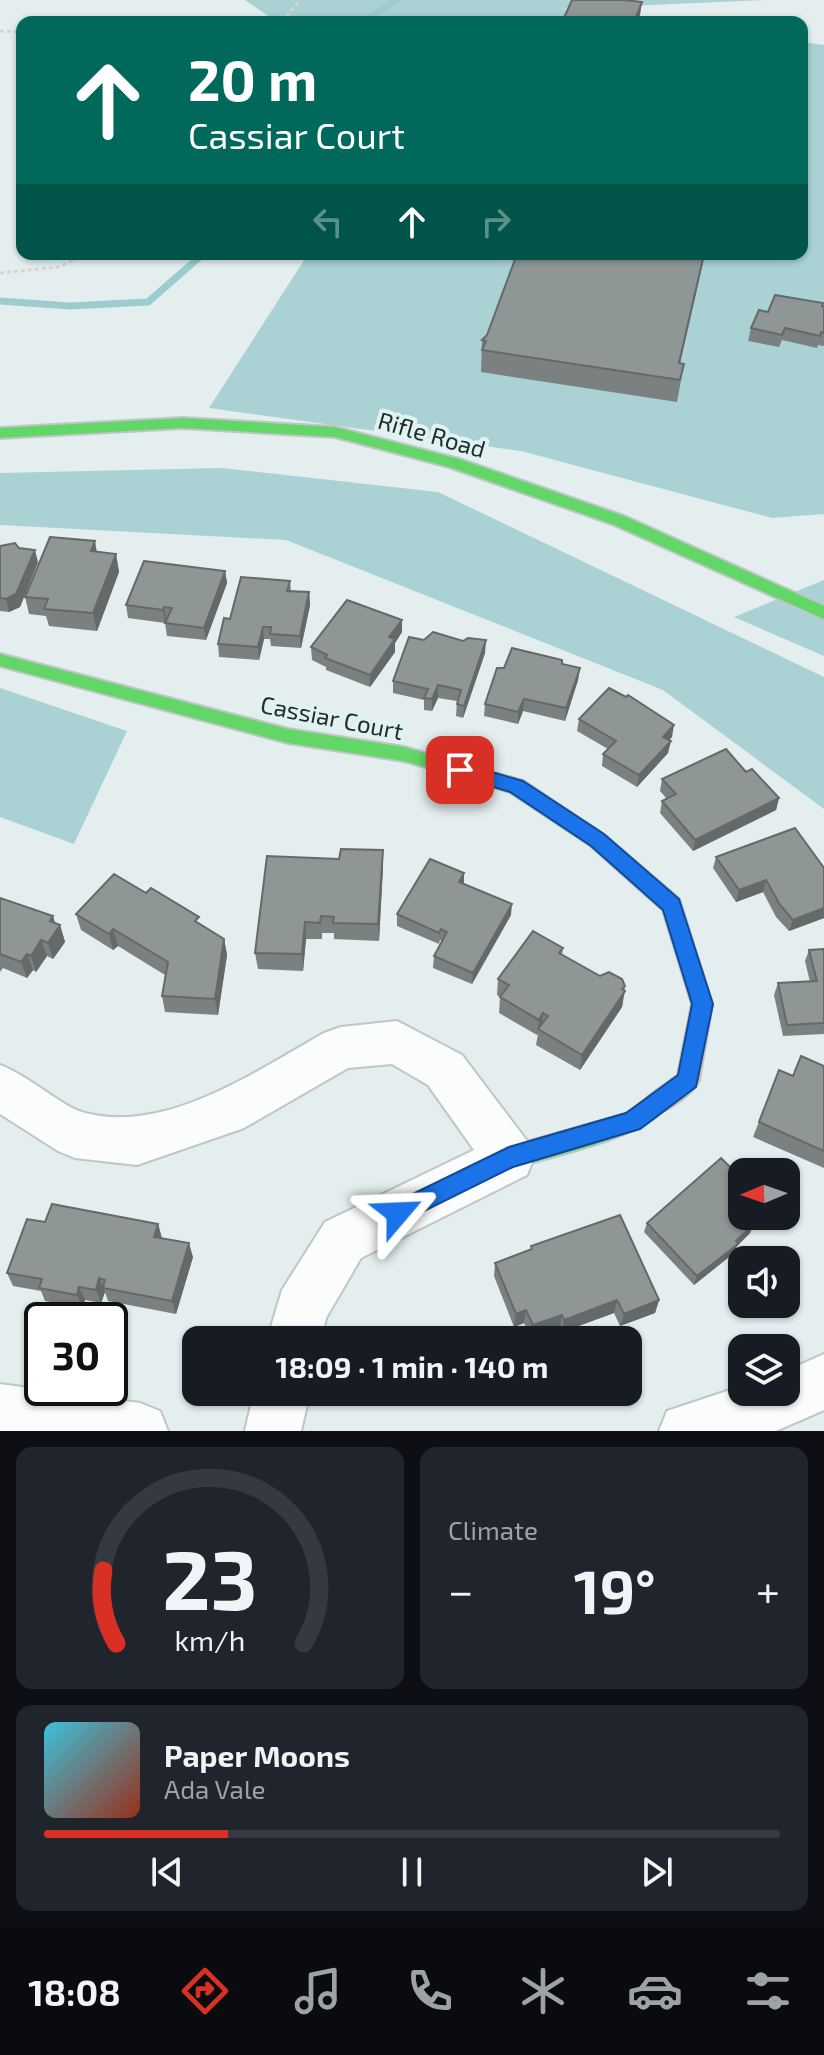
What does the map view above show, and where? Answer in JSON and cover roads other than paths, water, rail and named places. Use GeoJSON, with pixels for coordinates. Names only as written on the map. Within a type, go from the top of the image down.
{"type":"FeatureCollection","features":[{"type":"Feature","properties":{"kind":"street","name":"Rifle Road"},"geometry":{"type":"LineString","coordinates":[[0,433],[183,423],[335,432],[454,463],[618,520],[824,613]]}},
{"type":"Feature","properties":{"kind":"street","name":"Cassiar Court"},"geometry":{"type":"LineString","coordinates":[[0,660],[288,736],[404,754],[516,786],[597,840],[672,905],[702,1004],[688,1080],[632,1122],[509,1158]]}},
{"type":"Feature","properties":{"kind":"street"},"geometry":{"type":"LineString","coordinates":[[0,1087],[75,1135],[137,1142],[227,1112],[341,1048],[397,1042],[445,1070],[509,1158],[343,1240],[301,1309],[297,1326]]}},
{"type":"Feature","properties":{"kind":"street"},"geometry":{"type":"LineString","coordinates":[[687,1431],[780,1402],[824,1382]]}},
{"type":"Feature","properties":{"kind":"street"},"geometry":{"type":"LineString","coordinates":[[273,1431],[279,1406]]}},
{"type":"Feature","properties":{"kind":"street"},"geometry":{"type":"LineString","coordinates":[[0,1412],[140,1431]]}},
{"type":"Feature","properties":{"kind":"waterway"},"geometry":{"type":"LineString","coordinates":[[372,16],[396,0]]}},
{"type":"Feature","properties":{"kind":"waterway"},"geometry":{"type":"LineString","coordinates":[[0,301],[70,306],[148,302],[196,260]]}}]}
